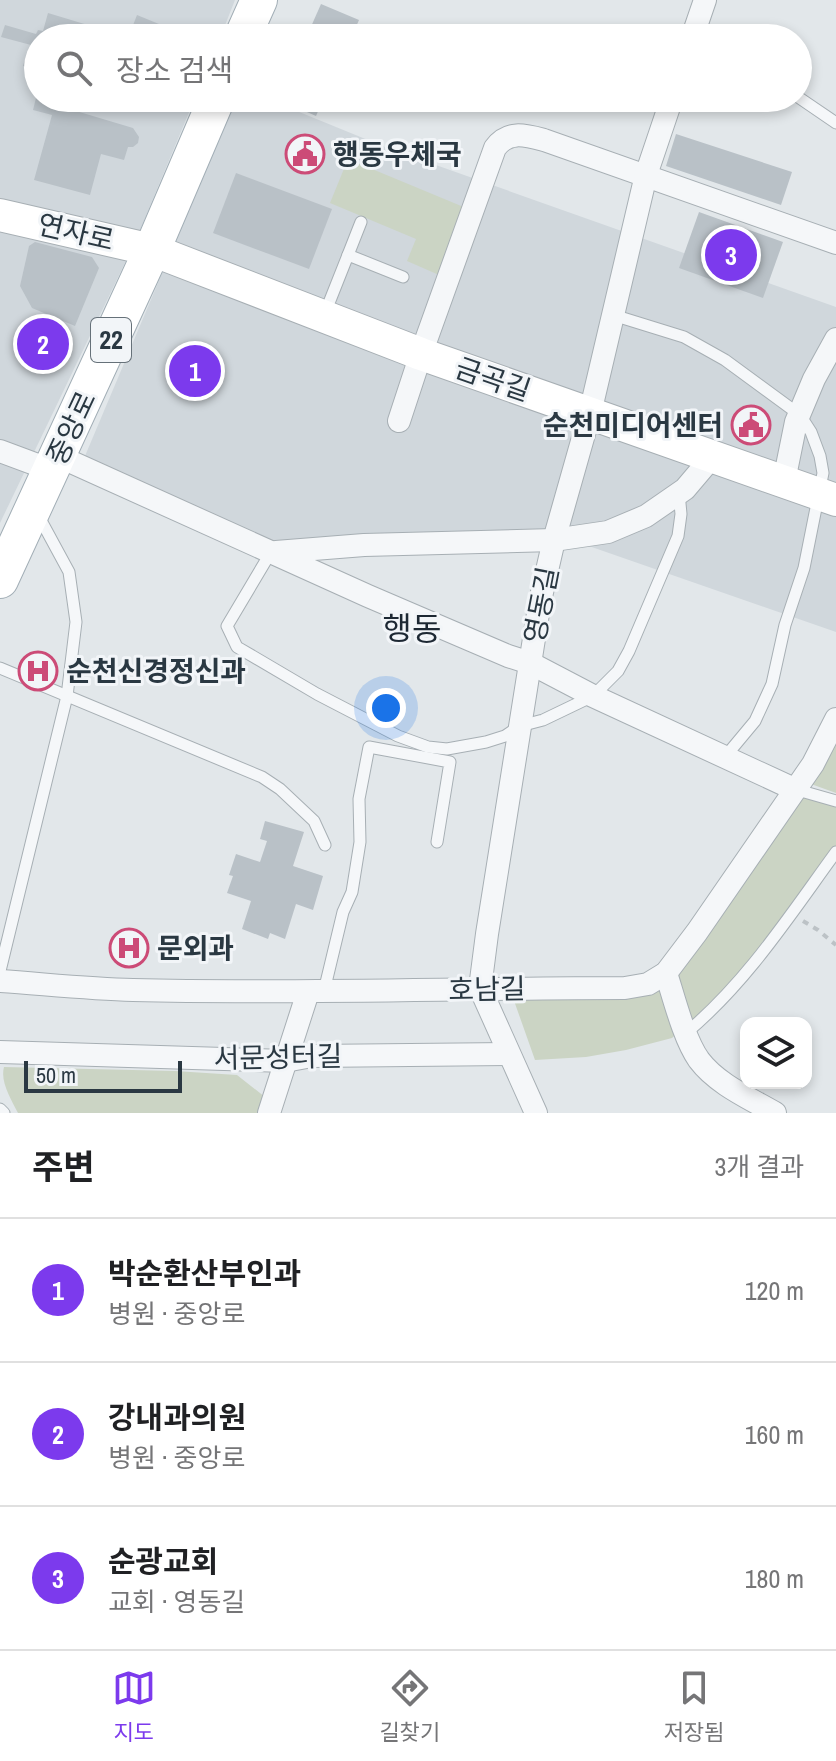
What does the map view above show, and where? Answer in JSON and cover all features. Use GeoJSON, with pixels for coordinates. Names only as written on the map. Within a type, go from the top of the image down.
{"type":"FeatureCollection","features":[{"type":"Feature","properties":{"kind":"main road"},"geometry":{"type":"LineString","coordinates":[[248,24],[259,0]]}},
{"type":"Feature","properties":{"kind":"main road","name":"중앙로"},"geometry":{"type":"LineString","coordinates":[[0,580],[152,250],[211,112]]}},
{"type":"Feature","properties":{"kind":"street"},"geometry":{"type":"LineString","coordinates":[[697,24],[705,0]]}},
{"type":"Feature","properties":{"kind":"street","name":"영동길"},"geometry":{"type":"LineString","coordinates":[[480,988],[540,601],[590,413],[646,175],[667,112]]}},
{"type":"Feature","properties":{"kind":"street"},"geometry":{"type":"LineString","coordinates":[[399,421],[491,159],[500,142],[513,135],[525,135],[646,175],[836,243]]}},
{"type":"Feature","properties":{"kind":"street","name":"연자로"},"geometry":{"type":"LineString","coordinates":[[0,215],[152,250]]}},
{"type":"Feature","properties":{"kind":"street","name":"금곡길"},"geometry":{"type":"LineString","coordinates":[[152,250],[421,354],[827,497]]}},
{"type":"Feature","properties":{"kind":"street"},"geometry":{"type":"LineString","coordinates":[[784,481],[796,422],[814,379],[836,339]]}},
{"type":"Feature","properties":{"kind":"street"},"geometry":{"type":"LineString","coordinates":[[0,451],[55,463],[271,552],[530,663],[593,696],[794,789]]}},
{"type":"Feature","properties":{"kind":"street"},"geometry":{"type":"LineString","coordinates":[[271,552],[364,545],[554,540],[608,532],[646,516],[685,489],[713,456]]}},
{"type":"Feature","properties":{"kind":"street"},"geometry":{"type":"LineString","coordinates":[[775,1113],[728,1086],[698,1058],[686,1033],[666,973],[813,764],[836,719]]}},
{"type":"Feature","properties":{"kind":"street","name":"호남길"},"geometry":{"type":"LineString","coordinates":[[0,981],[130,990],[625,988],[648,984],[666,973]]}},
{"type":"Feature","properties":{"kind":"street"},"geometry":{"type":"LineString","coordinates":[[480,988],[536,1113]]}},
{"type":"Feature","properties":{"kind":"street"},"geometry":{"type":"LineString","coordinates":[[269,1113],[299,1024],[316,991]]}},
{"type":"Feature","properties":{"kind":"street","name":"서문성터길"},"geometry":{"type":"LineString","coordinates":[[0,1052],[285,1061],[312,1056],[508,1054]]}},
{"type":"Feature","properties":{"kind":"lane"},"geometry":{"type":"LineString","coordinates":[[812,107],[836,123]]}},
{"type":"Feature","properties":{"kind":"lane"},"geometry":{"type":"LineString","coordinates":[[323,317],[361,222]]}},
{"type":"Feature","properties":{"kind":"lane"},"geometry":{"type":"LineString","coordinates":[[348,255],[403,277]]}},
{"type":"Feature","properties":{"kind":"lane"},"geometry":{"type":"LineString","coordinates":[[613,315],[701,345],[800,415],[811,432],[820,456],[827,497],[785,625],[772,684],[755,721],[725,757]]}},
{"type":"Feature","properties":{"kind":"lane"},"geometry":{"type":"LineString","coordinates":[[271,552],[227,626],[237,647],[317,694],[398,736],[428,747],[447,749],[505,736],[520,726],[543,720],[593,696],[622,665],[678,536],[681,514],[679,493]]}},
{"type":"Feature","properties":{"kind":"lane"},"geometry":{"type":"LineString","coordinates":[[0,971],[67,696],[76,622],[69,572],[34,507]]}},
{"type":"Feature","properties":{"kind":"lane"},"geometry":{"type":"LineString","coordinates":[[0,668],[262,777],[280,789],[314,821],[325,845]]}},
{"type":"Feature","properties":{"kind":"lane"},"geometry":{"type":"LineString","coordinates":[[316,991],[352,892],[360,842],[359,799],[369,747],[450,762],[437,842]]}},
{"type":"Feature","properties":{"kind":"lane"},"geometry":{"type":"LineString","coordinates":[[794,789],[836,801]]}},
{"type":"Feature","properties":{"kind":"lane"},"geometry":{"type":"LineString","coordinates":[[686,1033],[712,1011],[749,971],[836,852]]}},
{"type":"Feature","properties":{"kind":"path"},"geometry":{"type":"LineString","coordinates":[[790,914],[836,945]]}},
{"type":"Feature","properties":{"kind":"shaded area"},"geometry":{"type":"Polygon","coordinates":[[[0,0],[235,0],[226,24],[24,24],[24,112],[189,112],[135,242],[0,523],[0,0]]]}},
{"type":"Feature","properties":{"kind":"shaded area"},"geometry":{"type":"Polygon","coordinates":[[[230,112],[299,112],[385,147],[836,307],[836,632],[540,529],[270,541],[85,456],[230,112]]]}},
{"type":"Feature","properties":{"kind":"green space"},"geometry":{"type":"Polygon","coordinates":[[[348,159],[466,208],[439,275],[407,261],[416,239],[330,203],[348,159]]]}},
{"type":"Feature","properties":{"kind":"green space"},"geometry":{"type":"Polygon","coordinates":[[[836,744],[836,793],[811,784],[836,744]]]}},
{"type":"Feature","properties":{"kind":"green space"},"geometry":{"type":"Polygon","coordinates":[[[809,793],[836,805],[836,847],[746,969],[724,991],[672,1038],[586,1057],[535,1060],[512,995],[646,985],[800,797],[809,793]]]}},
{"type":"Feature","properties":{"kind":"green space"},"geometry":{"type":"Polygon","coordinates":[[[4,1067],[237,1075],[265,1097],[259,1113],[18,1113],[5,1084],[4,1067]]]}},
{"type":"Feature","properties":{"kind":"building"},"geometry":{"type":"Polygon","coordinates":[[[321,4],[359,20],[357,24],[312,24],[321,4]]]}},
{"type":"Feature","properties":{"kind":"building"},"geometry":{"type":"Polygon","coordinates":[[[48,13],[84,24],[45,24],[48,13]]]}},
{"type":"Feature","properties":{"kind":"building"},"geometry":{"type":"Polygon","coordinates":[[[137,15],[159,24],[133,24],[137,15]]]}},
{"type":"Feature","properties":{"kind":"building"},"geometry":{"type":"Polygon","coordinates":[[[5,25],[24,31],[24,43],[1,37],[5,25]]]}},
{"type":"Feature","properties":{"kind":"building"},"geometry":{"type":"Polygon","coordinates":[[[41,112],[79,112],[133,128],[139,137],[138,143],[128,147],[124,160],[101,154],[90,195],[34,180],[52,115],[41,112]]]}},
{"type":"Feature","properties":{"kind":"building"},"geometry":{"type":"Polygon","coordinates":[[[676,134],[792,172],[781,205],[666,166],[676,134]]]}},
{"type":"Feature","properties":{"kind":"building"},"geometry":{"type":"Polygon","coordinates":[[[236,173],[332,209],[309,269],[213,233],[236,173]]]}},
{"type":"Feature","properties":{"kind":"building"},"geometry":{"type":"Polygon","coordinates":[[[699,212],[783,242],[763,298],[679,268],[699,212]]]}},
{"type":"Feature","properties":{"kind":"building"},"geometry":{"type":"Polygon","coordinates":[[[35,242],[92,257],[99,268],[75,326],[32,308],[20,286],[29,246],[35,242]]]}},
{"type":"Feature","properties":{"kind":"building"},"geometry":{"type":"Polygon","coordinates":[[[265,821],[304,832],[293,866],[323,876],[313,910],[296,904],[285,939],[270,933],[268,939],[242,929],[251,901],[227,893],[236,854],[260,862],[267,841],[260,839],[265,821]]]}},
{"type":"Feature","properties":{"kind":"place","name":"행동우체국"},"geometry":{"type":"Point","coordinates":[305,154]}},
{"type":"Feature","properties":{"kind":"place","name":"순광교회"},"geometry":{"type":"Point","coordinates":[731,255]}},
{"type":"Feature","properties":{"kind":"place","name":"강내과의원"},"geometry":{"type":"Point","coordinates":[43,344]}},
{"type":"Feature","properties":{"kind":"place","name":"박순환산부인과"},"geometry":{"type":"Point","coordinates":[195,371]}},
{"type":"Feature","properties":{"kind":"place","name":"순천미디어센터"},"geometry":{"type":"Point","coordinates":[751,425]}},
{"type":"Feature","properties":{"kind":"place","name":"순천신경정신과"},"geometry":{"type":"Point","coordinates":[38,671]}},
{"type":"Feature","properties":{"kind":"place","name":"문외과"},"geometry":{"type":"Point","coordinates":[129,948]}},
{"type":"Feature","properties":{"kind":"district","name":"행동"},"geometry":{"type":"Point","coordinates":[412,629]}}]}
